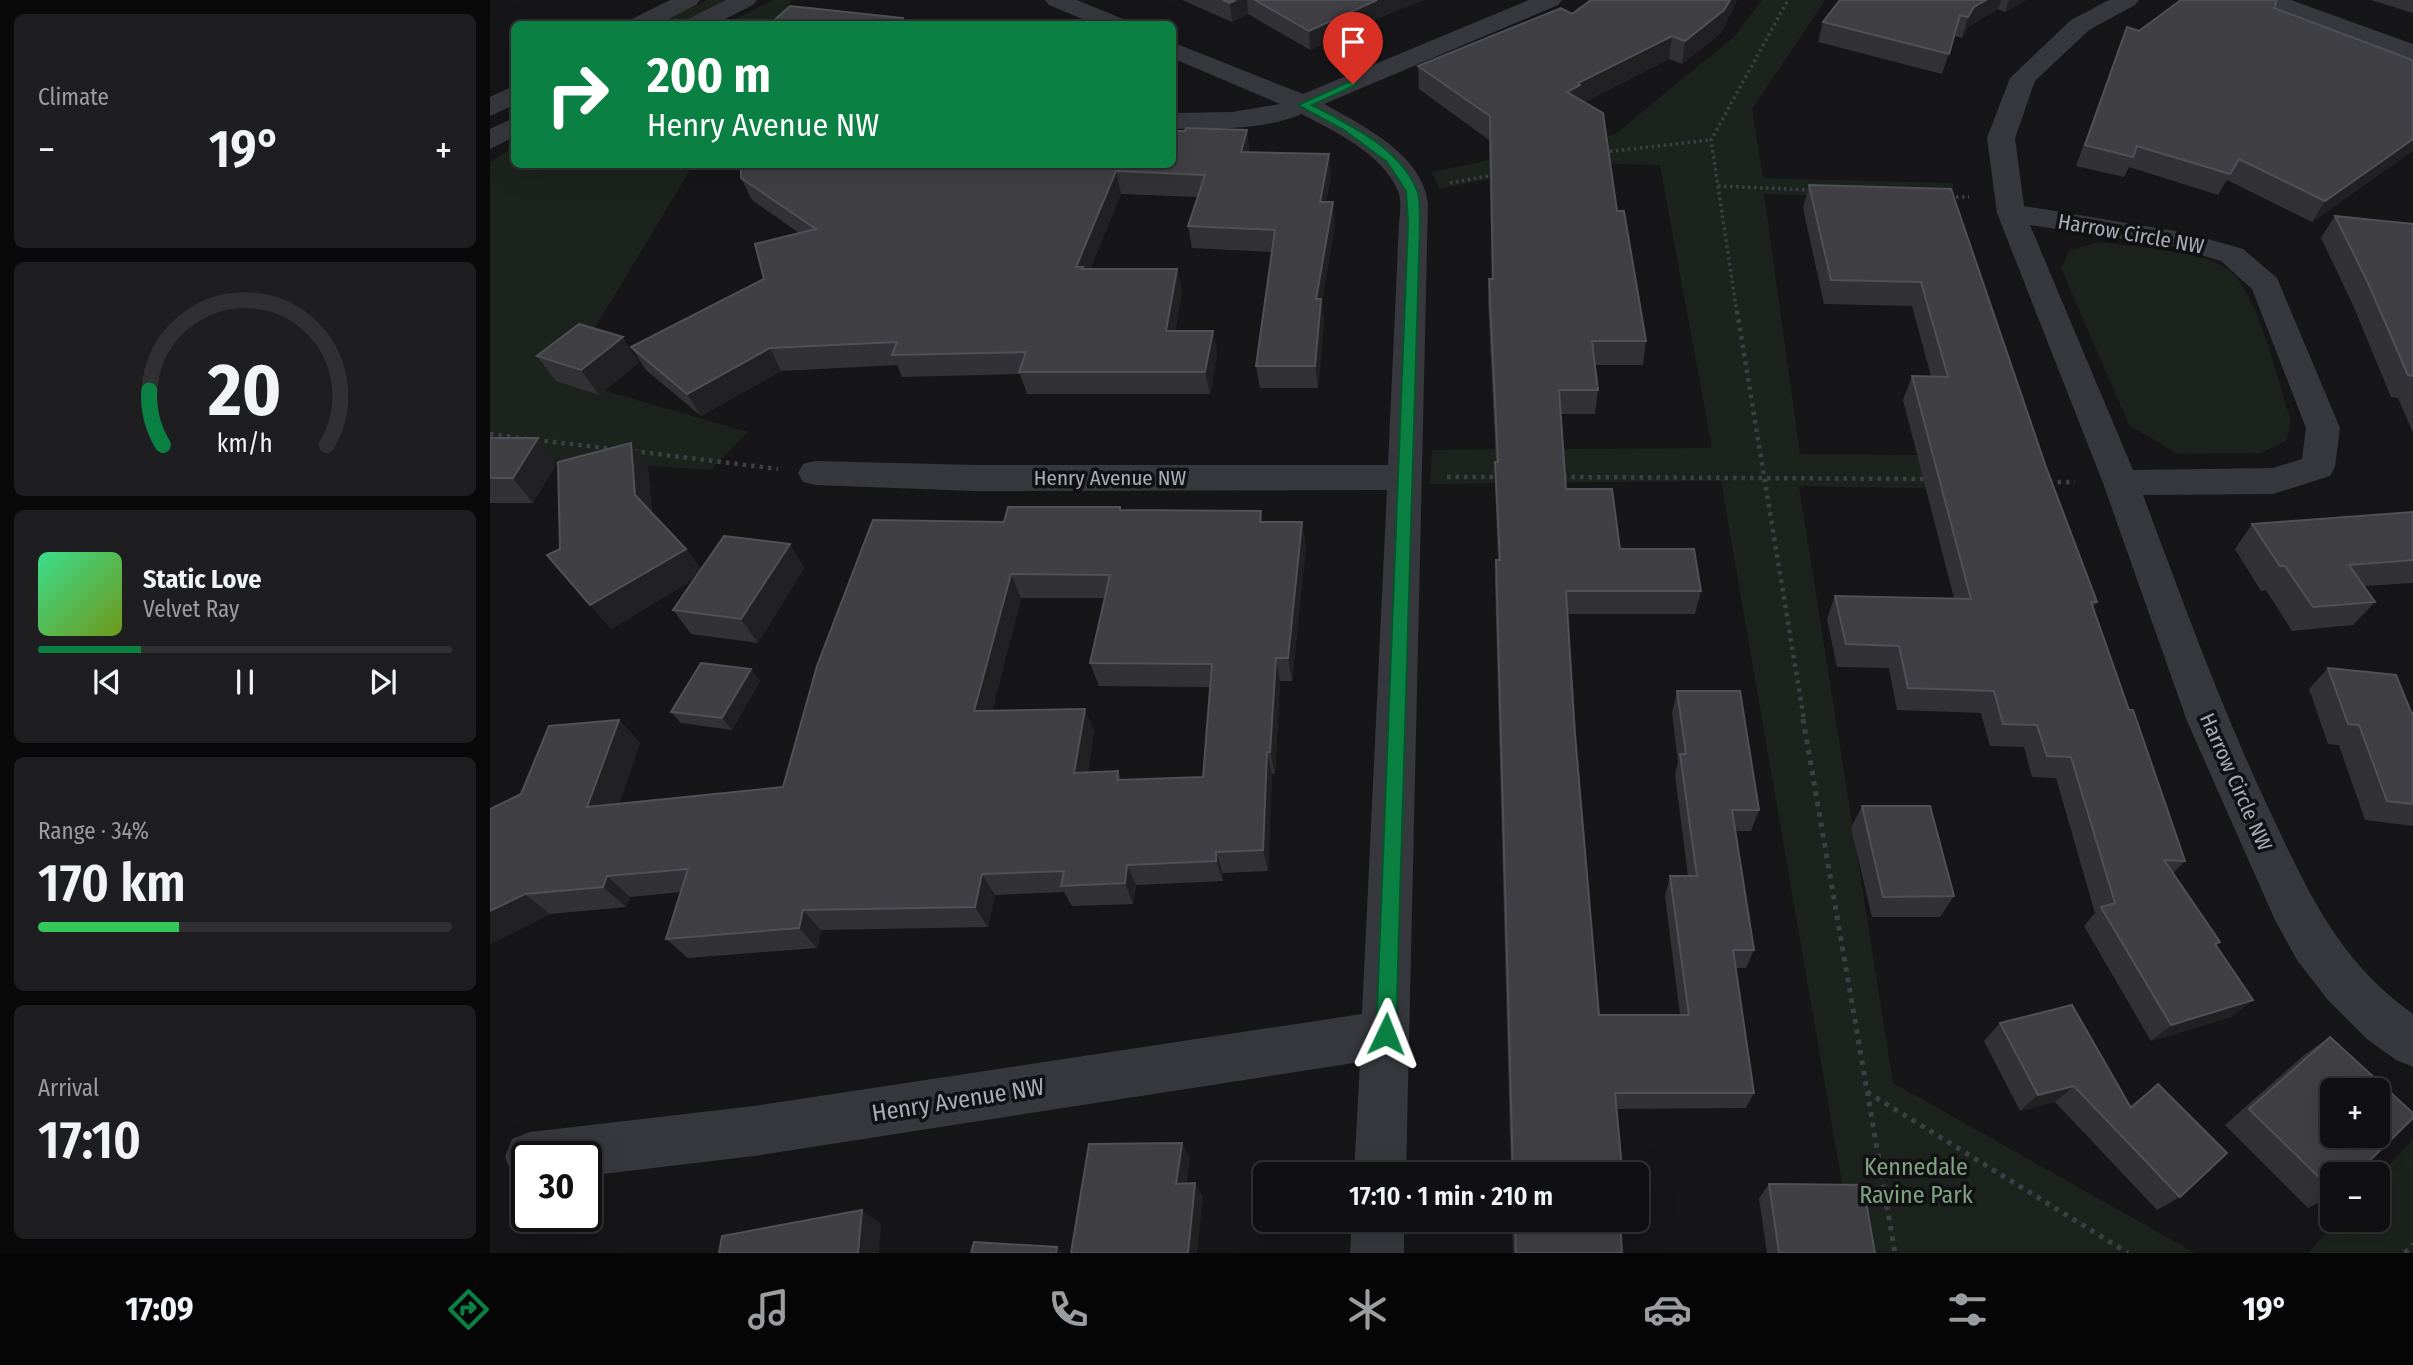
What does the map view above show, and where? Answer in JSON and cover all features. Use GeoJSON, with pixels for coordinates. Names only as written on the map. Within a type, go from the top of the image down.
{"type":"FeatureCollection","features":[{"type":"Feature","properties":{"kind":"street"},"geometry":{"type":"LineString","coordinates":[[647,21],[688,0]]}},
{"type":"Feature","properties":{"kind":"street"},"geometry":{"type":"LineString","coordinates":[[703,21],[746,0]]}},
{"type":"Feature","properties":{"kind":"street"},"geometry":{"type":"LineString","coordinates":[[1176,121],[1250,119],[1303,105],[1550,0]]}},
{"type":"Feature","properties":{"kind":"street","name":"Harrow Circle NW"},"geometry":{"type":"LineString","coordinates":[[2127,0],[2080,25],[2024,78],[2001,138],[2011,213],[2121,483],[2207,721],[2291,905],[2314,944],[2345,984],[2385,1022],[2413,1043]]}},
{"type":"Feature","properties":{"kind":"street"},"geometry":{"type":"LineString","coordinates":[[2268,0],[2413,52]]}},
{"type":"Feature","properties":{"kind":"street"},"geometry":{"type":"LineString","coordinates":[[1048,21],[1067,4],[1107,21]]}},
{"type":"Feature","properties":{"kind":"street"},"geometry":{"type":"LineString","coordinates":[[1176,51],[1303,105],[1348,128],[1383,152],[1412,191],[1414,223],[1381,1162]]}},
{"type":"Feature","properties":{"kind":"street"},"geometry":{"type":"LineString","coordinates":[[490,108],[511,96]]}},
{"type":"Feature","properties":{"kind":"street"},"geometry":{"type":"LineString","coordinates":[[490,141],[511,128]]}},
{"type":"Feature","properties":{"kind":"street","name":"Harrow Circle NW"},"geometry":{"type":"LineString","coordinates":[[2011,213],[2177,239],[2232,255],[2266,285],[2323,428],[2318,467],[2273,481],[2121,483]]}},
{"type":"Feature","properties":{"kind":"street","name":"Henry Avenue NW"},"geometry":{"type":"LineString","coordinates":[[815,473],[975,478],[1404,477]]}},
{"type":"Feature","properties":{"kind":"street","name":"Henry Avenue NW"},"geometry":{"type":"LineString","coordinates":[[602,1148],[754,1131],[1386,1034]]}},
{"type":"Feature","properties":{"kind":"street"},"geometry":{"type":"LineString","coordinates":[[1377,1253],[1378,1232]]}},
{"type":"Feature","properties":{"kind":"path"},"geometry":{"type":"LineString","coordinates":[[1788,0],[1711,140],[1762,477],[1895,1253]]}},
{"type":"Feature","properties":{"kind":"path"},"geometry":{"type":"LineString","coordinates":[[1599,153],[1711,140]]}},
{"type":"Feature","properties":{"kind":"path"},"geometry":{"type":"LineString","coordinates":[[1412,191],[1505,172]]}},
{"type":"Feature","properties":{"kind":"path"},"geometry":{"type":"LineString","coordinates":[[1718,186],[1816,190]]}},
{"type":"Feature","properties":{"kind":"path"},"geometry":{"type":"LineString","coordinates":[[1942,196],[1970,198],[2011,213]]}},
{"type":"Feature","properties":{"kind":"path"},"geometry":{"type":"LineString","coordinates":[[490,434],[815,473]]}},
{"type":"Feature","properties":{"kind":"path"},"geometry":{"type":"LineString","coordinates":[[1404,477],[1501,477]]}},
{"type":"Feature","properties":{"kind":"path"},"geometry":{"type":"LineString","coordinates":[[1556,477],[1941,480]]}},
{"type":"Feature","properties":{"kind":"path"},"geometry":{"type":"LineString","coordinates":[[2038,481],[2121,483]]}},
{"type":"Feature","properties":{"kind":"path"},"geometry":{"type":"LineString","coordinates":[[1867,1092],[2128,1253]]}},
{"type":"Feature","properties":{"kind":"path"},"geometry":{"type":"LineString","coordinates":[[2405,1253],[2413,1244]]}},
{"type":"Feature","properties":{"kind":"green space"},"geometry":{"type":"Polygon","coordinates":[[[707,0],[728,0],[687,21],[665,21],[707,0]]]}},
{"type":"Feature","properties":{"kind":"green space"},"geometry":{"type":"Polygon","coordinates":[[[773,0],[791,0],[779,21],[731,21],[773,0]]]}},
{"type":"Feature","properties":{"kind":"green space","name":"Kennedale Ravine Park"},"geometry":{"type":"Polygon","coordinates":[[[1762,0],[1825,0],[1752,109],[1763,178],[1953,183],[1955,202],[1764,194],[1800,454],[2042,456],[2054,491],[1799,486],[1893,1083],[2195,1253],[1854,1253],[1721,481],[1430,484],[1432,450],[1712,448],[1660,165],[1567,163],[1439,189],[1432,172],[1615,134],[1735,36],[1762,0]]]}},
{"type":"Feature","properties":{"kind":"green space"},"geometry":{"type":"Polygon","coordinates":[[[511,148],[511,168],[691,168],[564,379],[748,432],[711,470],[516,457],[490,499],[490,162],[511,148]]]}},
{"type":"Feature","properties":{"kind":"green space"},"geometry":{"type":"Polygon","coordinates":[[[2100,242],[2204,258],[2230,271],[2250,299],[2259,319],[2291,420],[2286,441],[2261,453],[2178,454],[2129,425],[2061,268],[2070,250],[2100,242]]]}},
{"type":"Feature","properties":{"kind":"green space"},"geometry":{"type":"Polygon","coordinates":[[[2413,1139],[2413,1253],[2308,1253],[2328,1232],[2390,1232],[2390,1164],[2413,1139]]]}},
{"type":"Feature","properties":{"kind":"building"},"geometry":{"type":"Polygon","coordinates":[[[1255,0],[1377,0],[1309,31],[1255,0]]]}},
{"type":"Feature","properties":{"kind":"building"},"geometry":{"type":"Polygon","coordinates":[[[1591,0],[1730,0],[1724,10],[1685,41],[1672,36],[1578,83],[1580,85],[1567,92],[1603,113],[1617,211],[1624,211],[1646,341],[1592,341],[1598,390],[1559,390],[1566,489],[1612,489],[1620,549],[1694,549],[1701,591],[1566,591],[1575,734],[1599,1015],[1689,1015],[1670,876],[1697,876],[1680,754],[1686,754],[1677,691],[1740,691],[1759,810],[1732,810],[1754,950],[1733,950],[1754,1093],[1615,1093],[1621,1162],[1513,1162],[1496,560],[1500,560],[1495,462],[1498,462],[1489,279],[1493,279],[1490,116],[1418,66],[1561,8],[1572,14],[1591,0]]]}},
{"type":"Feature","properties":{"kind":"building"},"geometry":{"type":"Polygon","coordinates":[[[1840,0],[1986,0],[1974,7],[1968,17],[1960,15],[1949,54],[1823,22],[1840,0]]]}},
{"type":"Feature","properties":{"kind":"building"},"geometry":{"type":"Polygon","coordinates":[[[2181,0],[2277,0],[2274,8],[2413,60],[2413,139],[2325,201],[2239,159],[2230,174],[2137,146],[2133,157],[2085,145],[2127,27],[2139,31],[2181,0]]]}},
{"type":"Feature","properties":{"kind":"building"},"geometry":{"type":"Polygon","coordinates":[[[790,6],[903,18],[900,21],[773,21],[790,6]]]}},
{"type":"Feature","properties":{"kind":"building"},"geometry":{"type":"Polygon","coordinates":[[[1186,128],[1247,130],[1241,152],[1329,154],[1320,202],[1333,202],[1316,299],[1321,299],[1315,366],[1256,366],[1275,230],[1188,226],[1205,175],[1116,171],[1076,267],[1177,269],[1166,331],[1213,331],[1205,372],[1019,372],[1026,352],[892,355],[897,342],[770,348],[687,394],[631,347],[764,279],[755,244],[816,229],[741,178],[741,168],[1176,168],[1176,131],[1185,131],[1186,128]]]}},
{"type":"Feature","properties":{"kind":"building"},"geometry":{"type":"Polygon","coordinates":[[[1809,185],[1951,189],[2046,467],[2097,602],[2091,602],[2129,710],[2133,710],[2185,861],[2164,860],[2220,942],[2215,944],[2253,1000],[2171,1025],[2101,907],[2115,903],[2071,757],[2047,756],[2037,725],[2003,724],[1994,691],[1908,688],[1899,646],[1846,644],[1835,596],[1971,599],[1912,376],[1948,377],[1921,282],[1831,280],[1809,185]]]}},
{"type":"Feature","properties":{"kind":"building"},"geometry":{"type":"Polygon","coordinates":[[[2335,216],[2413,224],[2413,376],[2408,375],[2335,216]]]}},
{"type":"Feature","properties":{"kind":"building"},"geometry":{"type":"Polygon","coordinates":[[[579,324],[623,337],[581,370],[537,356],[579,324]]]}},
{"type":"Feature","properties":{"kind":"building"},"geometry":{"type":"Polygon","coordinates":[[[490,438],[538,438],[513,478],[490,478],[490,438]]]}},
{"type":"Feature","properties":{"kind":"building"},"geometry":{"type":"Polygon","coordinates":[[[631,443],[635,495],[686,549],[590,605],[547,555],[560,549],[558,462],[631,443]]]}},
{"type":"Feature","properties":{"kind":"building"},"geometry":{"type":"Polygon","coordinates":[[[1008,507],[1120,507],[1120,510],[1261,511],[1260,522],[1302,522],[1288,658],[1276,658],[1270,752],[1267,752],[1263,850],[1216,852],[1216,861],[1127,865],[1125,883],[1061,886],[1064,871],[982,874],[975,907],[803,910],[799,928],[666,939],[688,869],[607,876],[603,887],[525,894],[490,911],[490,809],[521,794],[549,726],[619,720],[587,807],[783,787],[817,666],[873,520],[1004,522],[1008,507]],[[1011,574],[974,711],[1085,709],[1074,773],[1118,771],[1117,780],[1203,777],[1212,664],[1090,663],[1110,575],[1011,574]]]}},
{"type":"Feature","properties":{"kind":"building"},"geometry":{"type":"Polygon","coordinates":[[[2413,512],[2413,560],[2349,565],[2375,602],[2313,607],[2285,566],[2280,566],[2252,524],[2413,512]]]}},
{"type":"Feature","properties":{"kind":"building"},"geometry":{"type":"Polygon","coordinates":[[[724,536],[790,544],[741,619],[673,610],[724,536]]]}},
{"type":"Feature","properties":{"kind":"building"},"geometry":{"type":"Polygon","coordinates":[[[701,663],[751,669],[722,718],[671,712],[701,663]]]}},
{"type":"Feature","properties":{"kind":"building"},"geometry":{"type":"Polygon","coordinates":[[[2328,668],[2396,675],[2413,713],[2413,804],[2387,801],[2359,725],[2348,724],[2328,668]]]}},
{"type":"Feature","properties":{"kind":"building"},"geometry":{"type":"Polygon","coordinates":[[[1862,806],[1930,806],[1954,896],[1883,897],[1862,806]]]}},
{"type":"Feature","properties":{"kind":"building"},"geometry":{"type":"Polygon","coordinates":[[[2072,1005],[2131,1108],[2158,1084],[2227,1153],[2180,1197],[2074,1086],[2038,1095],[2000,1023],[2072,1005]]]}},
{"type":"Feature","properties":{"kind":"building"},"geometry":{"type":"Polygon","coordinates":[[[2330,1037],[2375,1078],[2320,1078],[2320,1148],[2382,1148],[2368,1162],[2320,1162],[2320,1178],[2249,1109],[2330,1037]]]}},
{"type":"Feature","properties":{"kind":"building"},"geometry":{"type":"Polygon","coordinates":[[[2390,1092],[2413,1113],[2413,1118],[2390,1141],[2390,1092]]]}},
{"type":"Feature","properties":{"kind":"building"},"geometry":{"type":"Polygon","coordinates":[[[1182,1143],[1176,1184],[1195,1183],[1188,1253],[1071,1253],[1089,1144],[1182,1143]]]}},
{"type":"Feature","properties":{"kind":"building"},"geometry":{"type":"Polygon","coordinates":[[[1769,1184],[1863,1185],[1875,1253],[1779,1253],[1769,1184]]]}},
{"type":"Feature","properties":{"kind":"building"},"geometry":{"type":"Polygon","coordinates":[[[862,1210],[858,1253],[719,1253],[722,1236],[862,1210]]]}},
{"type":"Feature","properties":{"kind":"building"},"geometry":{"type":"Polygon","coordinates":[[[1515,1232],[1621,1232],[1622,1253],[1516,1253],[1515,1232]]]}},
{"type":"Feature","properties":{"kind":"building"},"geometry":{"type":"Polygon","coordinates":[[[974,1242],[1057,1247],[1056,1253],[971,1253],[974,1242]]]}},
{"type":"Feature","properties":{"kind":"route"},"geometry":{"type":"LineString","coordinates":[[1353,84],[1303,105],[1348,128],[1391,160],[1412,191],[1414,223],[1386,1034]]}}]}
